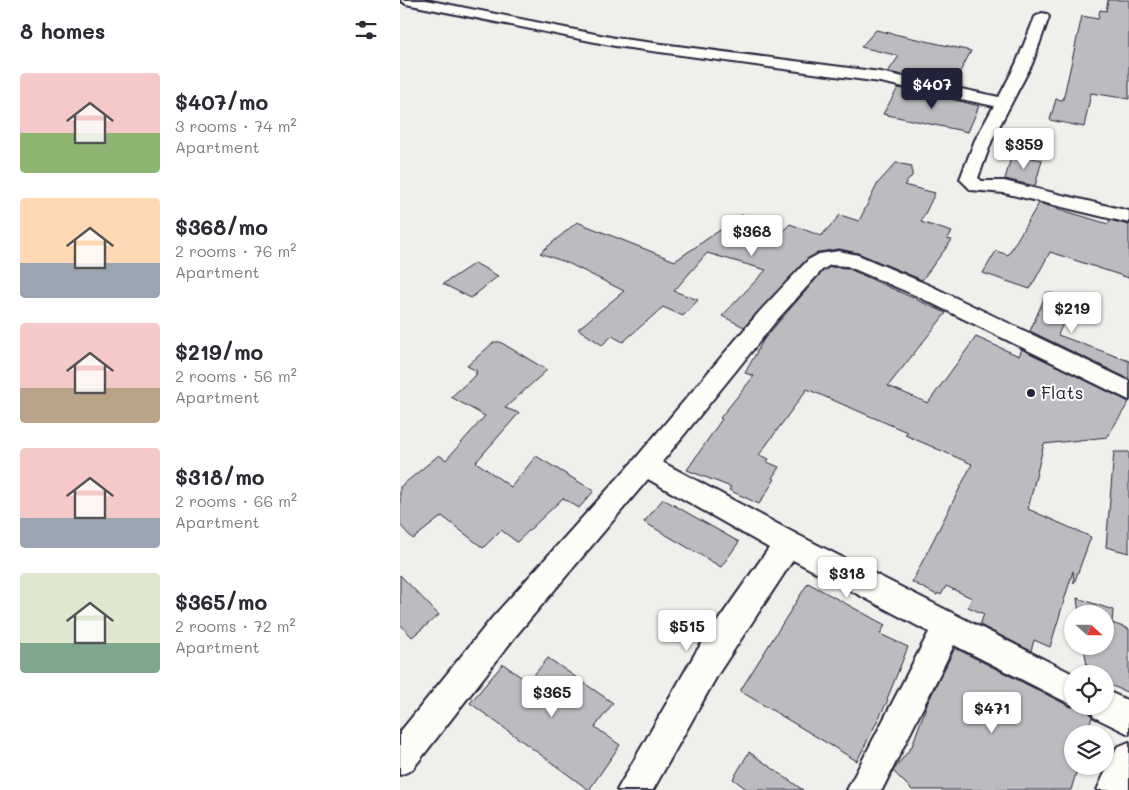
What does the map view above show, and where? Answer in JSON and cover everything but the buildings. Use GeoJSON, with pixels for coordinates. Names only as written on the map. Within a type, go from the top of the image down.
{"type":"FeatureCollection","features":[{"type":"Feature","properties":{"kind":"street"},"geometry":{"type":"LineString","coordinates":[[406,0],[459,4],[616,42],[845,72],[1004,103]]}},
{"type":"Feature","properties":{"kind":"street"},"geometry":{"type":"LineString","coordinates":[[1042,17],[1024,64],[991,124],[972,166],[969,179],[977,186],[1004,187],[1129,216]]}},
{"type":"Feature","properties":{"kind":"street"},"geometry":{"type":"LineString","coordinates":[[400,758],[503,628],[645,465],[768,316],[815,265],[826,259],[839,258],[851,260],[924,291],[1129,391]]}},
{"type":"Feature","properties":{"kind":"street"},"geometry":{"type":"LineString","coordinates":[[645,465],[788,544],[1064,686]]}},
{"type":"Feature","properties":{"kind":"street"},"geometry":{"type":"LineString","coordinates":[[634,790],[707,663],[788,544]]}},
{"type":"Feature","properties":{"kind":"street"},"geometry":{"type":"LineString","coordinates":[[864,790],[948,627]]}},
{"type":"Feature","properties":{"kind":"street"},"geometry":{"type":"LineString","coordinates":[[1114,710],[1129,718]]}},
{"type":"Feature","properties":{"kind":"street"},"geometry":{"type":"LineString","coordinates":[[1114,790],[1129,758]]}},
{"type":"Feature","properties":{"kind":"place","name":"Flats"},"geometry":{"type":"Point","coordinates":[1031,393]}}]}
